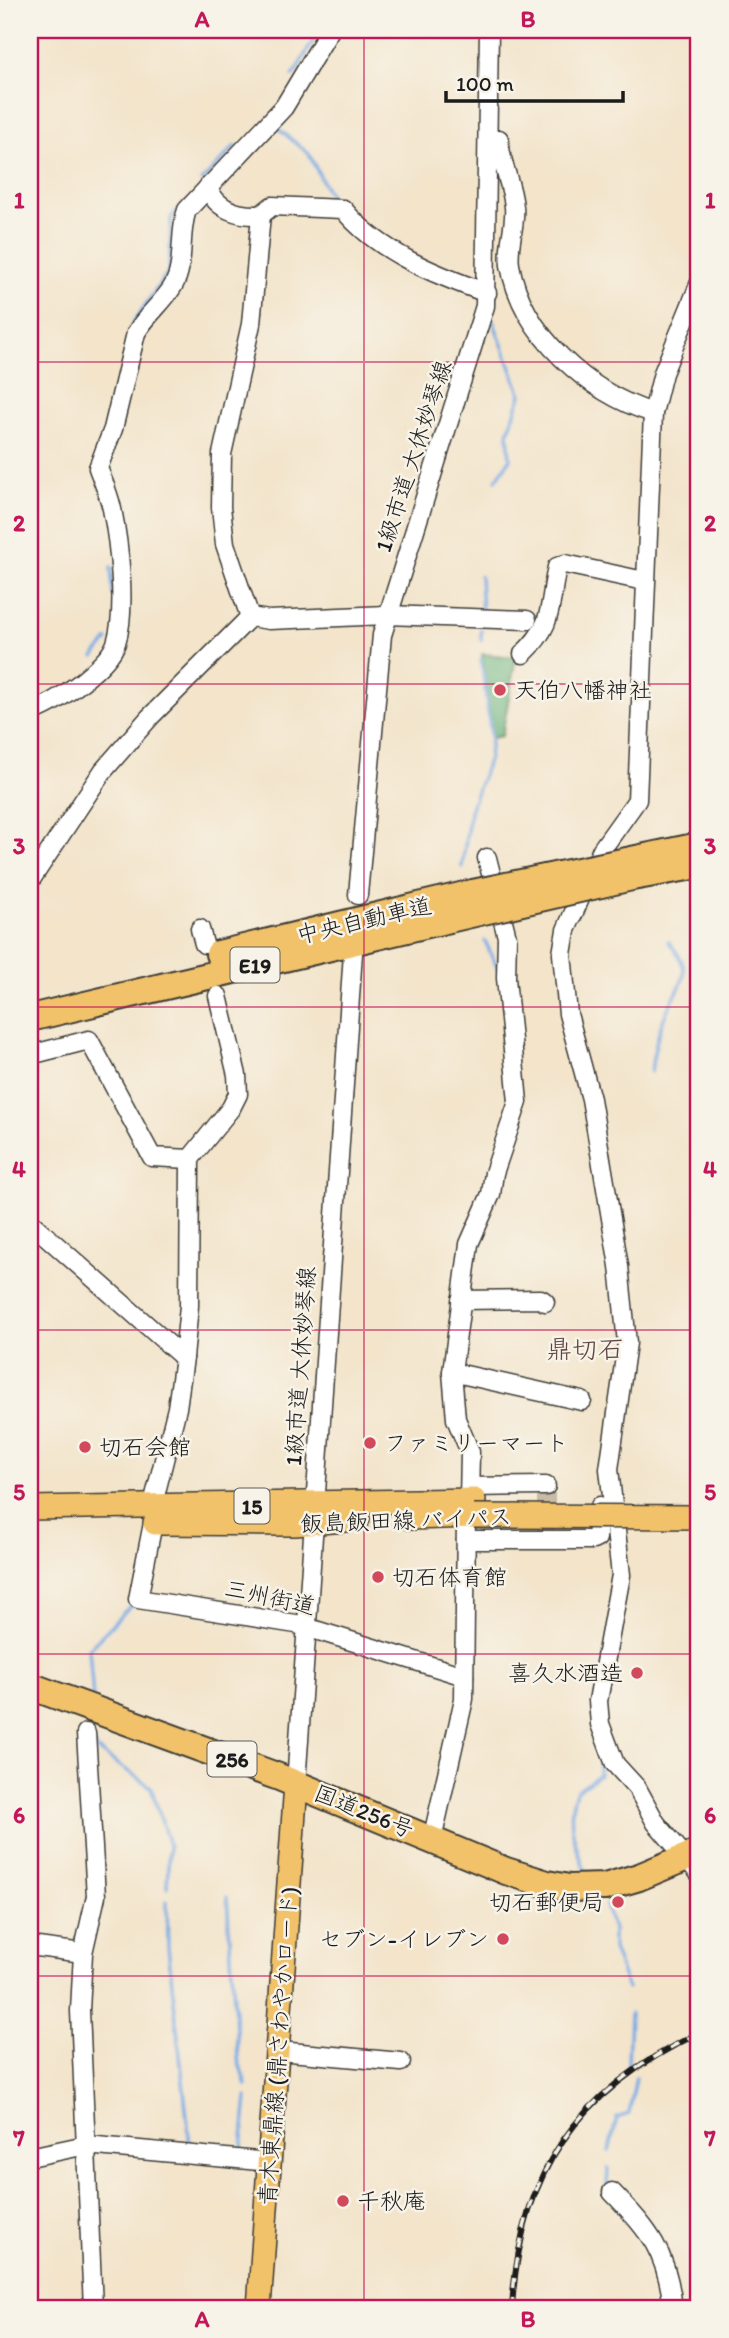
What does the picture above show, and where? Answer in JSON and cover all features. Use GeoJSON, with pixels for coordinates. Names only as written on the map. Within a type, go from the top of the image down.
{"type":"FeatureCollection","features":[{"type":"Feature","properties":{"kind":"highway","name":"中央自動車道"},"geometry":{"type":"LineString","coordinates":[[30,1018],[699,846]]}},
{"type":"Feature","properties":{"kind":"highway","name":"中央自動車道"},"geometry":{"type":"LineString","coordinates":[[30,999],[476,903],[699,865]]}},
{"type":"Feature","properties":{"kind":"highway","name":"国道256号"},"geometry":{"type":"LineString","coordinates":[[30,1686],[296,1784],[532,1880],[569,1888],[623,1882],[695,1861]]}},
{"type":"Feature","properties":{"kind":"main road","name":"飯島飯田線 バイパス"},"geometry":{"type":"LineString","coordinates":[[470,1504],[699,1517]]}},
{"type":"Feature","properties":{"kind":"main road","name":"飯島飯田線 バイパス"},"geometry":{"type":"LineString","coordinates":[[30,1523],[153,1515],[314,1513],[470,1504],[699,1504]]}},
{"type":"Feature","properties":{"kind":"main road","name":"飯島飯田線 バイパス"},"geometry":{"type":"LineString","coordinates":[[30,1508],[153,1515]]}},
{"type":"Feature","properties":{"kind":"main road","name":"青木東鼎線 (鼎さわやかロード)"},"geometry":{"type":"LineString","coordinates":[[259,2308],[296,1784]]}},
{"type":"Feature","properties":{"kind":"street"},"geometry":{"type":"LineString","coordinates":[[30,712],[60,699],[110,654],[116,644],[120,623],[119,583],[112,508],[98,468],[113,429],[136,333],[143,319],[173,286],[178,274],[181,225],[187,210],[284,107],[330,30]]}},
{"type":"Feature","properties":{"kind":"street","name":"1級市道 大休妙琴線"},"geometry":{"type":"LineString","coordinates":[[358,895],[382,635],[474,347],[487,293],[489,30]]}},
{"type":"Feature","properties":{"kind":"street"},"geometry":{"type":"LineString","coordinates":[[490,80],[495,95],[500,159],[514,206],[510,263],[522,303],[556,352],[579,373],[605,392],[653,413]]}},
{"type":"Feature","properties":{"kind":"street"},"geometry":{"type":"LineString","coordinates":[[208,187],[212,197],[222,206],[235,212],[261,215]]}},
{"type":"Feature","properties":{"kind":"street"},"geometry":{"type":"LineString","coordinates":[[250,617],[225,544],[221,507],[222,454],[250,334],[261,215],[272,206],[342,209],[368,235],[436,275],[487,293]]}},
{"type":"Feature","properties":{"kind":"street"},"geometry":{"type":"LineString","coordinates":[[695,1861],[656,1824],[637,1788],[615,1764],[600,1724],[598,1701],[621,1575],[609,1469],[627,1343],[625,1312],[591,1099],[568,1014],[562,954],[566,930],[602,849],[637,800],[653,413],[663,373],[699,285]]}},
{"type":"Feature","properties":{"kind":"street"},"geometry":{"type":"LineString","coordinates":[[523,654],[542,636],[550,614],[557,567],[565,564],[645,581]]}},
{"type":"Feature","properties":{"kind":"street"},"geometry":{"type":"LineString","coordinates":[[250,617],[269,620],[387,615],[527,620]]}},
{"type":"Feature","properties":{"kind":"street"},"geometry":{"type":"LineString","coordinates":[[30,881],[103,771],[150,717],[250,617]]}},
{"type":"Feature","properties":{"kind":"street"},"geometry":{"type":"LineString","coordinates":[[432,1839],[461,1722],[464,1676],[470,1452],[456,1419],[452,1372],[468,1244],[491,1194],[494,1173],[518,1102],[506,978],[507,937],[487,858]]}},
{"type":"Feature","properties":{"kind":"street","name":"1級市道 大休妙琴線"},"geometry":{"type":"LineString","coordinates":[[296,1784],[353,953]]}},
{"type":"Feature","properties":{"kind":"street"},"geometry":{"type":"LineString","coordinates":[[153,1515],[177,1408],[184,1358],[189,1306],[190,1159],[231,1108],[238,1094],[237,1076],[218,996]]}},
{"type":"Feature","properties":{"kind":"street"},"geometry":{"type":"LineString","coordinates":[[30,1055],[89,1040],[152,1157],[190,1159]]}},
{"type":"Feature","properties":{"kind":"street"},"geometry":{"type":"LineString","coordinates":[[30,1222],[184,1358]]}},
{"type":"Feature","properties":{"kind":"street"},"geometry":{"type":"LineString","coordinates":[[461,1300],[541,1299],[545,1302]]}},
{"type":"Feature","properties":{"kind":"street"},"geometry":{"type":"LineString","coordinates":[[452,1372],[582,1401]]}},
{"type":"Feature","properties":{"kind":"street"},"geometry":{"type":"LineString","coordinates":[[470,1504],[546,1486]]}},
{"type":"Feature","properties":{"kind":"street"},"geometry":{"type":"LineString","coordinates":[[466,1540],[546,1538],[582,1542],[597,1538],[602,1491],[610,1487]]}},
{"type":"Feature","properties":{"kind":"street","name":"三州街道"},"geometry":{"type":"LineString","coordinates":[[153,1515],[138,1599],[306,1627],[464,1676]]}},
{"type":"Feature","properties":{"kind":"street"},"geometry":{"type":"LineString","coordinates":[[86,1733],[96,1896],[83,1953],[80,2011],[93,2308]]}},
{"type":"Feature","properties":{"kind":"street"},"geometry":{"type":"LineString","coordinates":[[30,1946],[83,1953]]}},
{"type":"Feature","properties":{"kind":"street"},"geometry":{"type":"LineString","coordinates":[[279,2051],[401,2062]]}},
{"type":"Feature","properties":{"kind":"street"},"geometry":{"type":"LineString","coordinates":[[30,2157],[86,2145],[270,2162]]}},
{"type":"Feature","properties":{"kind":"street"},"geometry":{"type":"LineString","coordinates":[[612,2192],[652,2235],[667,2269],[673,2308]]}},
{"type":"Feature","properties":{"kind":"green space"},"geometry":{"type":"Polygon","coordinates":[[[482,654],[516,657],[502,736],[492,738],[482,654]]]}},
{"type":"Feature","properties":{"kind":"waterway"},"geometry":{"type":"LineString","coordinates":[[293,76],[319,30]]}},
{"type":"Feature","properties":{"kind":"waterway"},"geometry":{"type":"LineString","coordinates":[[280,130],[309,154],[333,203]]}},
{"type":"Feature","properties":{"kind":"waterway"},"geometry":{"type":"LineString","coordinates":[[202,181],[235,146]]}},
{"type":"Feature","properties":{"kind":"waterway"},"geometry":{"type":"LineString","coordinates":[[133,323],[169,270],[171,218],[179,208]]}},
{"type":"Feature","properties":{"kind":"waterway"},"geometry":{"type":"LineString","coordinates":[[492,318],[521,395],[508,433],[510,459],[496,480]]}},
{"type":"Feature","properties":{"kind":"waterway"},"geometry":{"type":"LineString","coordinates":[[111,567],[113,594]]}},
{"type":"Feature","properties":{"kind":"waterway"},"geometry":{"type":"LineString","coordinates":[[480,576],[482,613]]}},
{"type":"Feature","properties":{"kind":"waterway"},"geometry":{"type":"LineString","coordinates":[[481,630],[481,640]]}},
{"type":"Feature","properties":{"kind":"waterway"},"geometry":{"type":"LineString","coordinates":[[94,657],[108,640]]}},
{"type":"Feature","properties":{"kind":"waterway"},"geometry":{"type":"LineString","coordinates":[[462,867],[470,811],[489,758],[491,736],[481,659]]}},
{"type":"Feature","properties":{"kind":"waterway"},"geometry":{"type":"LineString","coordinates":[[485,941],[499,971]]}},
{"type":"Feature","properties":{"kind":"waterway"},"geometry":{"type":"LineString","coordinates":[[651,1072],[661,1027],[684,977],[682,962],[668,941]]}},
{"type":"Feature","properties":{"kind":"waterway"},"geometry":{"type":"LineString","coordinates":[[93,1697],[89,1649],[131,1605]]}},
{"type":"Feature","properties":{"kind":"waterway"},"geometry":{"type":"LineString","coordinates":[[588,1876],[573,1834],[572,1812],[577,1790],[599,1775],[600,1744]]}},
{"type":"Feature","properties":{"kind":"waterway"},"geometry":{"type":"LineString","coordinates":[[95,1745],[97,1750],[151,1787],[169,1845],[167,1888]]}},
{"type":"Feature","properties":{"kind":"waterway"},"geometry":{"type":"LineString","coordinates":[[227,1897],[238,2059],[246,2085]]}},
{"type":"Feature","properties":{"kind":"waterway"},"geometry":{"type":"LineString","coordinates":[[167,1901],[168,1947],[190,2145]]}},
{"type":"Feature","properties":{"kind":"waterway"},"geometry":{"type":"LineString","coordinates":[[606,1905],[613,1930],[613,1949],[628,1989]]}},
{"type":"Feature","properties":{"kind":"waterway"},"geometry":{"type":"LineString","coordinates":[[628,2064],[630,2014]]}},
{"type":"Feature","properties":{"kind":"waterway"},"geometry":{"type":"LineString","coordinates":[[609,2151],[617,2118],[629,2114],[636,2077]]}},
{"type":"Feature","properties":{"kind":"waterway"},"geometry":{"type":"LineString","coordinates":[[242,2148],[247,2097]]}},
{"type":"Feature","properties":{"kind":"waterway"},"geometry":{"type":"LineString","coordinates":[[607,2187],[608,2168]]}},
{"type":"Feature","properties":{"kind":"tunnel"},"geometry":{"type":"LineString","coordinates":[[546,1486],[546,1538]]}},
{"type":"Feature","properties":{"kind":"railway"},"geometry":{"type":"LineString","coordinates":[[512,2308],[517,2260],[527,2216],[542,2177],[562,2141],[588,2110],[619,2081],[656,2056],[699,2033]]}},
{"type":"Feature","properties":{"kind":"place","name":"天伯八幡神社"},"geometry":{"type":"Point","coordinates":[500,690]}},
{"type":"Feature","properties":{"kind":"place","name":"ファミリーマート"},"geometry":{"type":"Point","coordinates":[370,1443]}},
{"type":"Feature","properties":{"kind":"place","name":"切石会館"},"geometry":{"type":"Point","coordinates":[85,1447]}},
{"type":"Feature","properties":{"kind":"place","name":"切石体育館"},"geometry":{"type":"Point","coordinates":[378,1577]}},
{"type":"Feature","properties":{"kind":"place","name":"喜久水酒造"},"geometry":{"type":"Point","coordinates":[637,1673]}},
{"type":"Feature","properties":{"kind":"place","name":"切石郵便局"},"geometry":{"type":"Point","coordinates":[618,1902]}},
{"type":"Feature","properties":{"kind":"place","name":"セブン-イレブン"},"geometry":{"type":"Point","coordinates":[503,1939]}},
{"type":"Feature","properties":{"kind":"place","name":"千秋庵"},"geometry":{"type":"Point","coordinates":[343,2201]}},
{"type":"Feature","properties":{"kind":"district","name":"鼎切石"},"geometry":{"type":"Point","coordinates":[585,1349]}}]}
